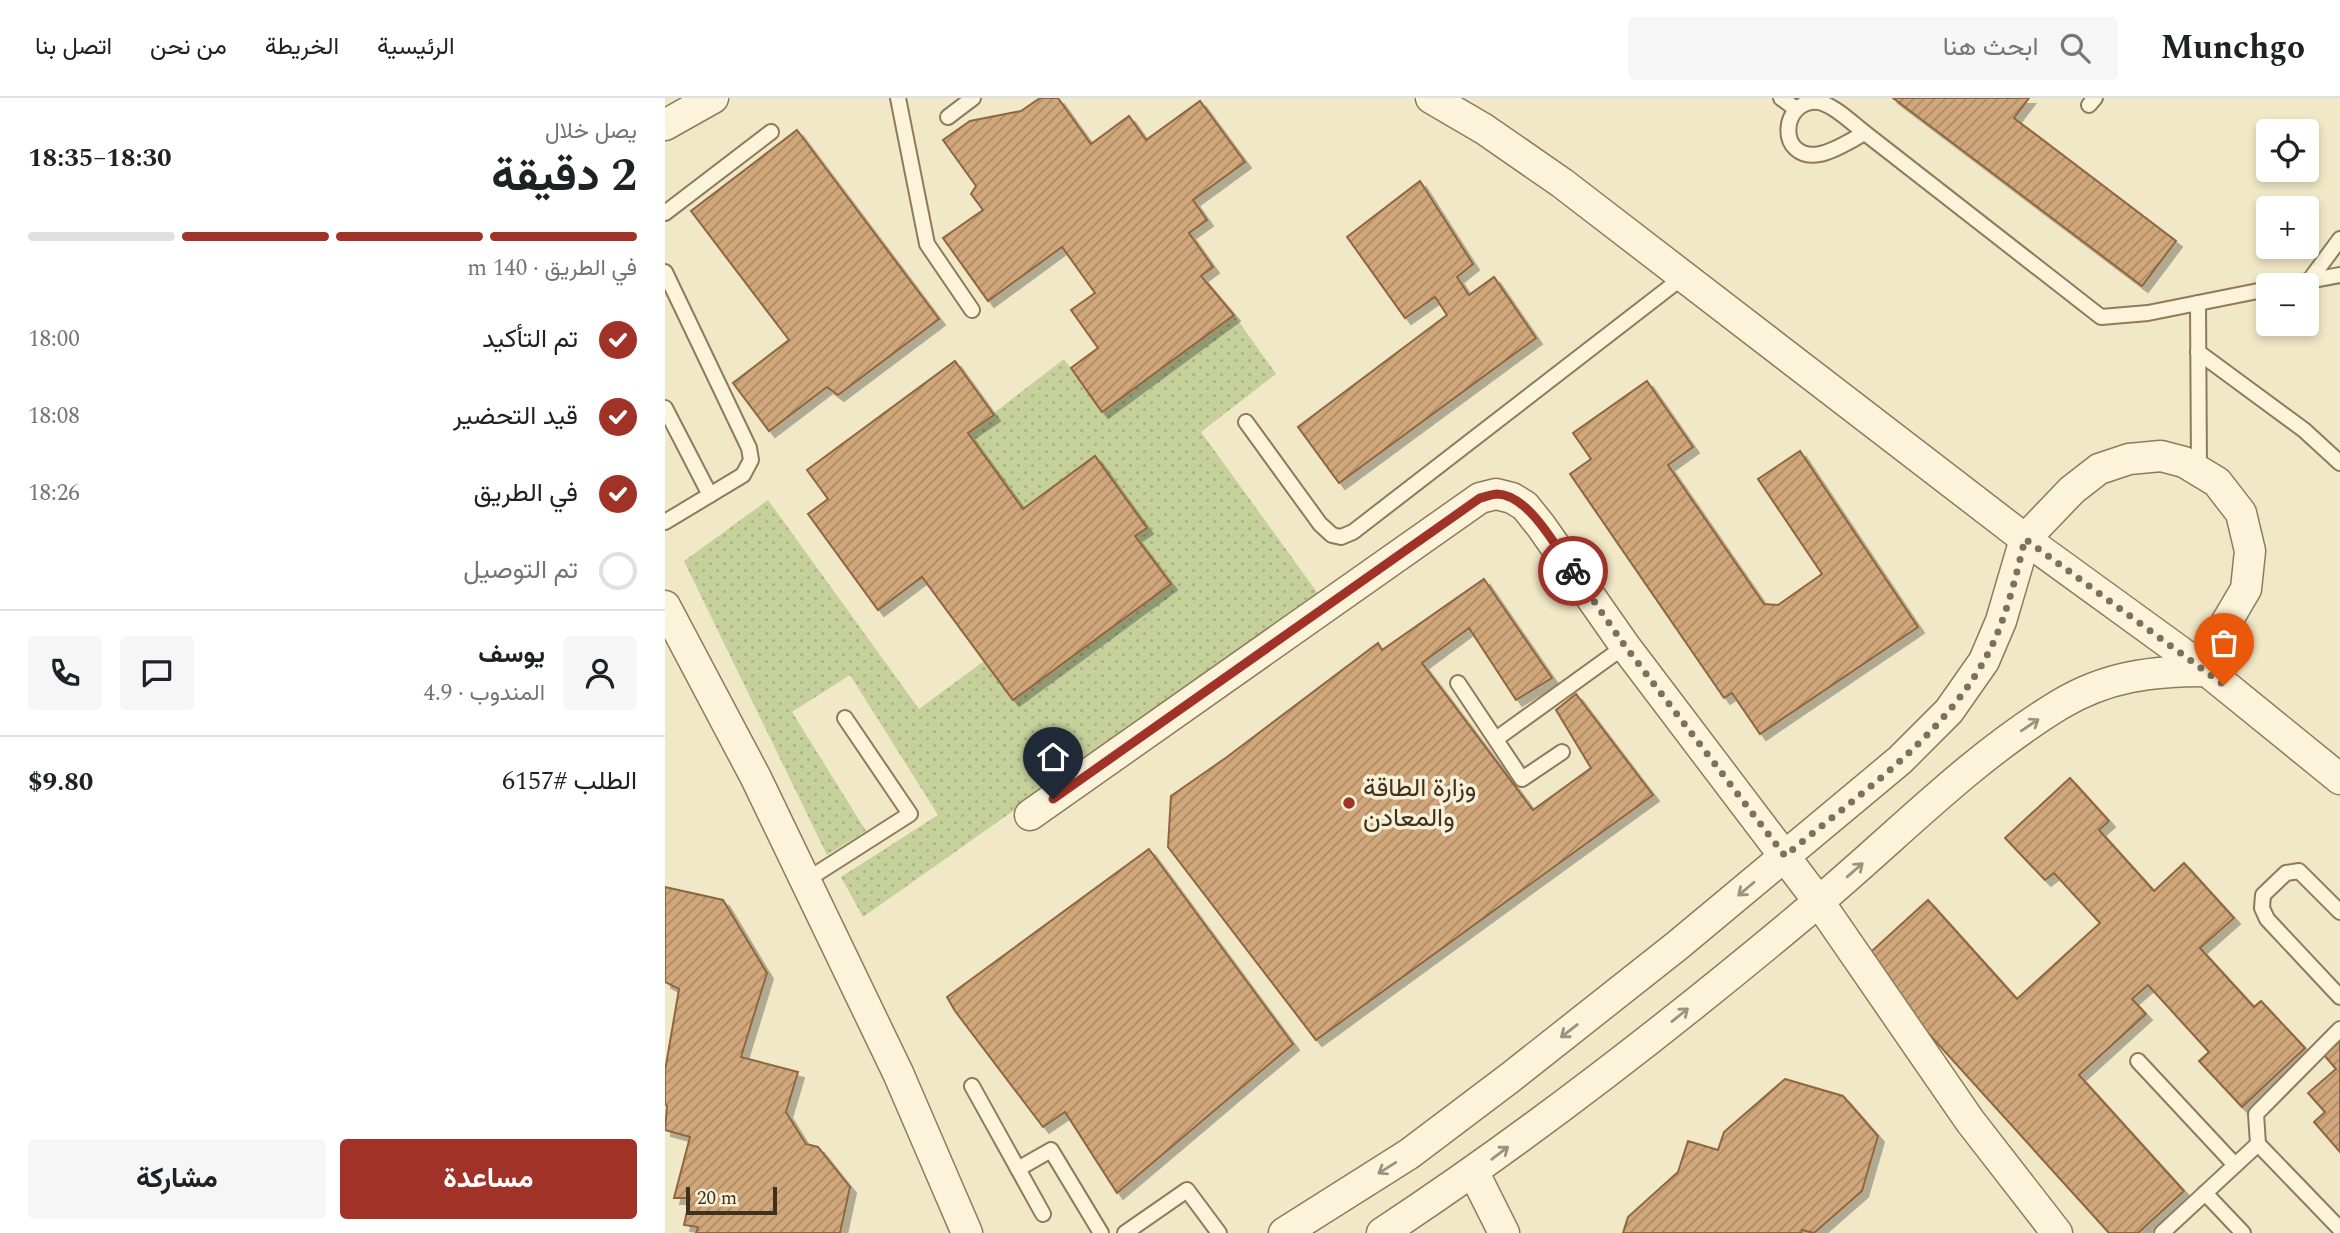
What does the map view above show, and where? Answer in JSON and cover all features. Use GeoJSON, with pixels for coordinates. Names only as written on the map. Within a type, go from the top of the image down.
{"type":"FeatureCollection","features":[{"type":"Feature","properties":{"kind":"street"},"geometry":{"type":"LineString","coordinates":[[671,113],[713,98]]}},
{"type":"Feature","properties":{"kind":"street"},"geometry":{"type":"LineString","coordinates":[[1431,98],[1524,155],[2025,539],[2207,671],[2340,779]]}},
{"type":"Feature","properties":{"kind":"street"},"geometry":{"type":"LineString","coordinates":[[1285,1233],[1409,1154],[1501,1084],[1678,945],[1900,760],[1949,711],[1984,661],[2001,621],[2025,539],[2072,490],[2099,469],[2129,459],[2161,456],[2184,462],[2217,482],[2241,513],[2251,551],[2245,589],[2207,671]]}},
{"type":"Feature","properties":{"kind":"street"},"geometry":{"type":"LineString","coordinates":[[1030,815],[1480,498],[1496,494],[1512,498],[1525,506],[1625,646],[1785,856],[1970,1121],[2057,1233]]}},
{"type":"Feature","properties":{"kind":"street"},"geometry":{"type":"LineString","coordinates":[[665,606],[675,645],[756,778],[898,1073],[967,1233]]}},
{"type":"Feature","properties":{"kind":"street"},"geometry":{"type":"LineString","coordinates":[[1383,1233],[1474,1173],[1675,1019],[1819,902],[1979,760],[2061,705],[2116,680],[2161,671],[2207,671]]}},
{"type":"Feature","properties":{"kind":"street"},"geometry":{"type":"LineString","coordinates":[[1474,1173],[1504,1233]]}},
{"type":"Feature","properties":{"kind":"lane"},"geometry":{"type":"LineString","coordinates":[[898,98],[927,244],[972,310]]}},
{"type":"Feature","properties":{"kind":"lane"},"geometry":{"type":"LineString","coordinates":[[948,117],[973,98]]}},
{"type":"Feature","properties":{"kind":"lane"},"geometry":{"type":"LineString","coordinates":[[1781,98],[1796,109]]}},
{"type":"Feature","properties":{"kind":"lane"},"geometry":{"type":"LineString","coordinates":[[1865,132],[1822,154],[1810,155],[1799,151],[1791,142],[1787,131],[1789,119],[1796,109],[1806,103],[1818,102],[1829,106],[1865,132],[2101,317],[2148,313],[2256,291]]}},
{"type":"Feature","properties":{"kind":"lane"},"geometry":{"type":"LineString","coordinates":[[665,213],[771,132]]}},
{"type":"Feature","properties":{"kind":"lane"},"geometry":{"type":"LineString","coordinates":[[2315,273],[2340,239]]}},
{"type":"Feature","properties":{"kind":"lane"},"geometry":{"type":"LineString","coordinates":[[665,272],[749,448],[751,460],[743,475],[665,522]]}},
{"type":"Feature","properties":{"kind":"lane"},"geometry":{"type":"LineString","coordinates":[[2319,279],[2340,275]]}},
{"type":"Feature","properties":{"kind":"lane"},"geometry":{"type":"LineString","coordinates":[[1246,422],[1320,524],[1332,535],[1341,537],[1353,532],[1683,277]]}},
{"type":"Feature","properties":{"kind":"lane"},"geometry":{"type":"LineString","coordinates":[[2198,303],[2199,471]]}},
{"type":"Feature","properties":{"kind":"lane"},"geometry":{"type":"LineString","coordinates":[[2198,352],[2304,430],[2340,463]]}},
{"type":"Feature","properties":{"kind":"lane"},"geometry":{"type":"LineString","coordinates":[[665,408],[711,495]]}},
{"type":"Feature","properties":{"kind":"lane"},"geometry":{"type":"LineString","coordinates":[[1496,738],[1625,646]]}},
{"type":"Feature","properties":{"kind":"lane"},"geometry":{"type":"LineString","coordinates":[[1458,683],[1522,779],[1562,752]]}},
{"type":"Feature","properties":{"kind":"lane"},"geometry":{"type":"LineString","coordinates":[[805,881],[910,814],[845,718]]}},
{"type":"Feature","properties":{"kind":"lane"},"geometry":{"type":"LineString","coordinates":[[2340,912],[2299,871],[2286,873],[2263,895],[2262,908],[2267,919],[2340,997]]}},
{"type":"Feature","properties":{"kind":"lane"},"geometry":{"type":"LineString","coordinates":[[2340,1029],[2256,1114],[2258,1144],[2340,1229]]}},
{"type":"Feature","properties":{"kind":"lane"},"geometry":{"type":"LineString","coordinates":[[2138,1061],[2235,1165]]}},
{"type":"Feature","properties":{"kind":"lane"},"geometry":{"type":"LineString","coordinates":[[972,1086],[1043,1214]]}},
{"type":"Feature","properties":{"kind":"lane"},"geometry":{"type":"LineString","coordinates":[[2162,1233],[2258,1144]]}},
{"type":"Feature","properties":{"kind":"lane"},"geometry":{"type":"LineString","coordinates":[[1018,1169],[1051,1150],[1101,1233]]}},
{"type":"Feature","properties":{"kind":"lane"},"geometry":{"type":"LineString","coordinates":[[1125,1233],[1187,1190],[1219,1233]]}},
{"type":"Feature","properties":{"kind":"lane"},"geometry":{"type":"LineString","coordinates":[[2205,1193],[2243,1233]]}},
{"type":"Feature","properties":{"kind":"green space"},"geometry":{"type":"Polygon","coordinates":[[[1234,315],[1276,374],[1201,432],[1319,595],[863,917],[841,877],[938,815],[850,675],[792,712],[866,831],[827,855],[684,561],[768,500],[919,709],[984,661],[1013,700],[1170,584],[1135,536],[1147,527],[1095,456],[1023,509],[968,433],[1064,359],[1103,412],[1234,315]]]}},
{"type":"Feature","properties":{"kind":"building"},"geometry":{"type":"Polygon","coordinates":[[[1040,98],[1058,98],[1091,144],[1129,116],[1146,140],[1200,101],[1245,162],[1193,200],[1207,220],[1189,233],[1213,267],[1201,276],[1234,315],[1102,412],[1071,368],[1098,348],[1071,310],[1095,293],[1062,247],[988,301],[943,238],[983,210],[971,194],[976,186],[943,140],[970,121],[1021,111],[1040,98]]]}},
{"type":"Feature","properties":{"kind":"building"},"geometry":{"type":"Polygon","coordinates":[[[1893,98],[2029,98],[2014,118],[2176,241],[2142,286],[1893,98]]]}},
{"type":"Feature","properties":{"kind":"building"},"geometry":{"type":"Polygon","coordinates":[[[797,130],[939,319],[838,395],[827,387],[769,431],[733,383],[789,340],[691,211],[797,130]]]}},
{"type":"Feature","properties":{"kind":"building"},"geometry":{"type":"Polygon","coordinates":[[[1420,181],[1473,264],[1457,277],[1469,295],[1494,277],[1536,338],[1339,483],[1298,427],[1447,315],[1435,297],[1405,318],[1347,237],[1420,181]]]}},
{"type":"Feature","properties":{"kind":"building"},"geometry":{"type":"Polygon","coordinates":[[[955,361],[994,415],[968,433],[1023,509],[1095,456],[1147,528],[1135,536],[1171,584],[1013,700],[922,577],[878,610],[808,514],[828,499],[807,470],[955,361]]]}},
{"type":"Feature","properties":{"kind":"building"},"geometry":{"type":"Polygon","coordinates":[[[1647,381],[1693,447],[1668,465],[1764,604],[1778,605],[1822,574],[1758,479],[1800,451],[1918,627],[1760,734],[1732,693],[1724,698],[1570,474],[1591,459],[1573,433],[1647,381]]]}},
{"type":"Feature","properties":{"kind":"building","name":"وزارة الطاقة والمعادن"},"geometry":{"type":"Polygon","coordinates":[[[1484,579],[1552,678],[1516,700],[1469,628],[1422,663],[1533,810],[1591,768],[1556,710],[1576,694],[1653,795],[1316,1040],[1168,847],[1171,796],[1378,643],[1382,650],[1484,579]]]}},
{"type":"Feature","properties":{"kind":"building"},"geometry":{"type":"Polygon","coordinates":[[[2070,778],[2109,821],[2099,830],[2154,891],[2184,863],[2234,918],[2200,948],[2254,1007],[2261,1001],[2305,1048],[2242,1107],[2199,1061],[2209,1052],[2148,985],[2132,999],[2146,1014],[2079,1075],[2184,1191],[2138,1233],[2109,1233],[1862,960],[1928,900],[2017,999],[2100,923],[2054,873],[2045,880],[2005,838],[2070,778]]]}},
{"type":"Feature","properties":{"kind":"building"},"geometry":{"type":"Polygon","coordinates":[[[1149,849],[1293,1044],[1117,1193],[1065,1112],[1043,1127],[947,997],[1149,849]]]}},
{"type":"Feature","properties":{"kind":"building"},"geometry":{"type":"Polygon","coordinates":[[[665,887],[723,900],[767,973],[741,1057],[798,1072],[786,1112],[806,1144],[818,1147],[850,1187],[840,1233],[696,1233],[698,1227],[684,1225],[690,1198],[674,1198],[690,1137],[665,1130],[665,1071],[679,989],[665,982],[665,887]]]}},
{"type":"Feature","properties":{"kind":"building"},"geometry":{"type":"Polygon","coordinates":[[[2340,1041],[2340,1152],[2314,1122],[2325,1112],[2308,1093],[2336,1069],[2324,1055],[2340,1041]]]}},
{"type":"Feature","properties":{"kind":"building"},"geometry":{"type":"Polygon","coordinates":[[[1785,1079],[1843,1096],[1878,1136],[1862,1191],[1814,1233],[1802,1230],[1801,1233],[1623,1233],[1628,1217],[1678,1172],[1688,1141],[1718,1150],[1724,1132],[1785,1079]]]}},
{"type":"Feature","properties":{"kind":"way so far"},"geometry":{"type":"LineString","coordinates":[[1573,571],[1625,646],[1785,856],[1900,760],[1949,711],[1984,661],[2001,621],[2025,539],[2224,685]]}},
{"type":"Feature","properties":{"kind":"place","name":"وزارة الطاقة والمعادن"},"geometry":{"type":"Point","coordinates":[1349,803]}},
{"type":"Feature","properties":{"kind":"route"},"geometry":{"type":"LineString","coordinates":[[1053,799],[1480,498],[1496,494],[1512,498],[1525,506],[1573,571]]}}]}
